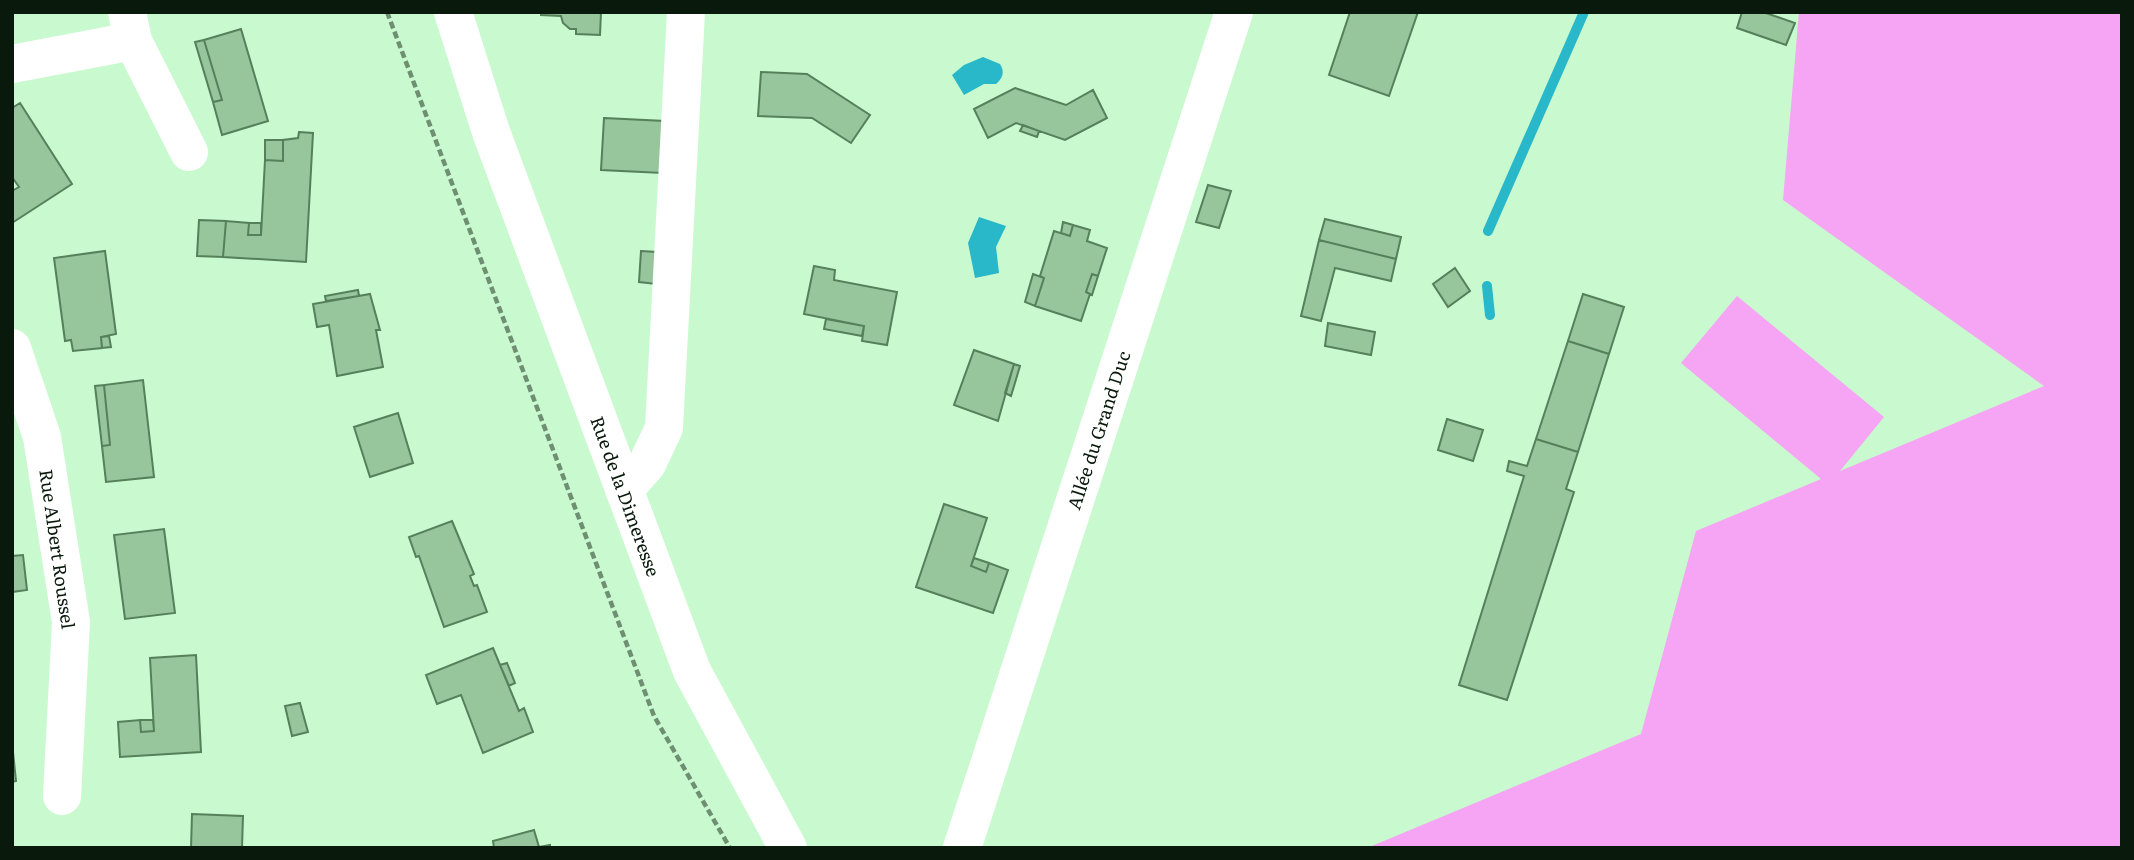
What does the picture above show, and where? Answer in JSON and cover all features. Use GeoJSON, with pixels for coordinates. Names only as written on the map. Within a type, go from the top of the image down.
{"type":"FeatureCollection","features":[{"type":"Feature","properties":{"kind":"street","name":"Rue de la Dimeresse"},"geometry":{"type":"LineString","coordinates":[[432,12],[491,132]]}},
{"type":"Feature","properties":{"kind":"street","name":"Rue de la Dimeresse"},"geometry":{"type":"LineString","coordinates":[[453,12],[491,132],[692,671],[788,848]]}},
{"type":"Feature","properties":{"kind":"street"},"geometry":{"type":"LineString","coordinates":[[624,491],[647,464],[664,428],[686,12]]}},
{"type":"Feature","properties":{"kind":"street","name":"Allée du Grand Duc"},"geometry":{"type":"LineString","coordinates":[[962,848],[1234,12]]}},
{"type":"Feature","properties":{"kind":"street"},"geometry":{"type":"LineString","coordinates":[[12,64],[130,27],[189,152]]}},
{"type":"Feature","properties":{"kind":"street","name":"Rue Albert Roussel"},"geometry":{"type":"LineString","coordinates":[[12,348],[42,438],[71,622],[62,796]]}},
{"type":"Feature","properties":{"kind":"path"},"geometry":{"type":"LineString","coordinates":[[387,12],[653,716],[730,848]]}},
{"type":"Feature","properties":{"kind":"shaded area"},"geometry":{"type":"Polygon","coordinates":[[[1799,12],[2122,12],[2122,848],[1367,848],[1641,734],[1696,531],[1821,479],[1681,363],[1737,296],[1884,417],[1840,471],[2044,386],[1783,200],[1799,12]]]}},
{"type":"Feature","properties":{"kind":"water"},"geometry":{"type":"Polygon","coordinates":[[[983,57],[1000,64],[1002,77],[996,84],[984,84],[964,95],[952,75],[964,65],[983,57]]]}},
{"type":"Feature","properties":{"kind":"water"},"geometry":{"type":"Polygon","coordinates":[[[979,217],[1006,226],[996,247],[999,273],[975,278],[968,243],[979,217]]]}},
{"type":"Feature","properties":{"kind":"building"},"geometry":{"type":"Polygon","coordinates":[[[541,12],[601,12],[600,35],[576,34],[576,29],[570,29],[563,23],[561,16],[541,15],[541,12]]]}},
{"type":"Feature","properties":{"kind":"building"},"geometry":{"type":"Polygon","coordinates":[[[1350,12],[1418,12],[1389,96],[1329,75],[1350,12]]]}},
{"type":"Feature","properties":{"kind":"building"},"geometry":{"type":"Polygon","coordinates":[[[1742,12],[1763,12],[1795,23],[1786,45],[1737,28],[1742,12]]]}},
{"type":"Feature","properties":{"kind":"building"},"geometry":{"type":"Polygon","coordinates":[[[241,29],[268,121],[222,135],[213,102],[222,100],[204,40],[241,29]]]}},
{"type":"Feature","properties":{"kind":"building"},"geometry":{"type":"Polygon","coordinates":[[[204,40],[222,100],[213,102],[195,42],[204,40]]]}},
{"type":"Feature","properties":{"kind":"building"},"geometry":{"type":"Polygon","coordinates":[[[761,72],[807,74],[870,115],[851,143],[812,118],[758,116],[761,72]]]}},
{"type":"Feature","properties":{"kind":"building"},"geometry":{"type":"Polygon","coordinates":[[[1015,88],[1066,105],[1093,90],[1107,118],[1065,140],[1016,123],[988,138],[974,109],[1015,88]]]}},
{"type":"Feature","properties":{"kind":"building"},"geometry":{"type":"Polygon","coordinates":[[[20,103],[72,184],[12,223],[12,191],[19,187],[12,177],[12,108],[20,103]]]}},
{"type":"Feature","properties":{"kind":"building"},"geometry":{"type":"Polygon","coordinates":[[[604,118],[665,121],[662,173],[601,170],[604,118]]]}},
{"type":"Feature","properties":{"kind":"building"},"geometry":{"type":"Polygon","coordinates":[[[1023,125],[1039,131],[1037,137],[1020,131],[1023,125]]]}},
{"type":"Feature","properties":{"kind":"building"},"geometry":{"type":"Polygon","coordinates":[[[299,132],[313,133],[306,262],[223,257],[226,221],[249,223],[248,235],[261,235],[265,160],[283,161],[283,140],[298,138],[299,132]]]}},
{"type":"Feature","properties":{"kind":"building"},"geometry":{"type":"Polygon","coordinates":[[[265,140],[283,140],[283,161],[265,160],[265,140]]]}},
{"type":"Feature","properties":{"kind":"building"},"geometry":{"type":"Polygon","coordinates":[[[1208,185],[1231,191],[1219,228],[1196,222],[1208,185]]]}},
{"type":"Feature","properties":{"kind":"building"},"geometry":{"type":"Polygon","coordinates":[[[1325,219],[1401,237],[1396,259],[1319,240],[1325,219]]]}},
{"type":"Feature","properties":{"kind":"building"},"geometry":{"type":"Polygon","coordinates":[[[199,220],[226,221],[223,257],[197,256],[199,220]]]}},
{"type":"Feature","properties":{"kind":"building"},"geometry":{"type":"Polygon","coordinates":[[[1063,222],[1073,225],[1070,236],[1061,233],[1063,222]]]}},
{"type":"Feature","properties":{"kind":"building"},"geometry":{"type":"Polygon","coordinates":[[[249,223],[261,223],[261,235],[248,235],[249,223]]]}},
{"type":"Feature","properties":{"kind":"building"},"geometry":{"type":"Polygon","coordinates":[[[1073,225],[1090,230],[1087,241],[1107,248],[1098,276],[1092,274],[1086,292],[1090,294],[1081,321],[1035,306],[1044,278],[1040,276],[1054,231],[1070,236],[1073,225]]]}},
{"type":"Feature","properties":{"kind":"building"},"geometry":{"type":"Polygon","coordinates":[[[1319,240],[1396,259],[1391,281],[1335,268],[1321,321],[1301,316],[1319,240]]]}},
{"type":"Feature","properties":{"kind":"building"},"geometry":{"type":"Polygon","coordinates":[[[105,251],[116,334],[101,337],[102,348],[73,351],[71,340],[65,341],[54,258],[105,251]]]}},
{"type":"Feature","properties":{"kind":"building"},"geometry":{"type":"Polygon","coordinates":[[[641,251],[657,252],[656,284],[639,282],[641,251]]]}},
{"type":"Feature","properties":{"kind":"building"},"geometry":{"type":"Polygon","coordinates":[[[814,266],[835,270],[834,280],[897,292],[887,345],[862,341],[864,326],[804,314],[814,266]]]}},
{"type":"Feature","properties":{"kind":"building"},"geometry":{"type":"Polygon","coordinates":[[[1455,268],[1470,291],[1448,307],[1433,284],[1455,268]]]}},
{"type":"Feature","properties":{"kind":"building"},"geometry":{"type":"Polygon","coordinates":[[[1033,274],[1044,278],[1035,306],[1025,302],[1033,274]]]}},
{"type":"Feature","properties":{"kind":"building"},"geometry":{"type":"Polygon","coordinates":[[[1092,274],[1098,276],[1092,295],[1086,292],[1092,274]]]}},
{"type":"Feature","properties":{"kind":"building"},"geometry":{"type":"Polygon","coordinates":[[[358,290],[359,296],[326,301],[325,296],[358,290]]]}},
{"type":"Feature","properties":{"kind":"building"},"geometry":{"type":"Polygon","coordinates":[[[370,294],[380,330],[376,330],[383,367],[337,376],[329,325],[317,327],[313,304],[370,294]]]}},
{"type":"Feature","properties":{"kind":"building"},"geometry":{"type":"Polygon","coordinates":[[[1583,294],[1624,307],[1609,354],[1568,341],[1583,294]]]}},
{"type":"Feature","properties":{"kind":"building"},"geometry":{"type":"Polygon","coordinates":[[[826,319],[864,326],[862,336],[824,329],[826,319]]]}},
{"type":"Feature","properties":{"kind":"building"},"geometry":{"type":"Polygon","coordinates":[[[1328,323],[1375,332],[1371,355],[1325,346],[1328,323]]]}},
{"type":"Feature","properties":{"kind":"building"},"geometry":{"type":"Polygon","coordinates":[[[109,336],[111,347],[102,348],[101,337],[109,336]]]}},
{"type":"Feature","properties":{"kind":"building"},"geometry":{"type":"Polygon","coordinates":[[[1568,341],[1609,354],[1578,452],[1536,439],[1568,341]]]}},
{"type":"Feature","properties":{"kind":"building"},"geometry":{"type":"Polygon","coordinates":[[[974,350],[1014,364],[998,421],[954,405],[974,350]]]}},
{"type":"Feature","properties":{"kind":"building"},"geometry":{"type":"Polygon","coordinates":[[[1014,364],[1020,366],[1011,396],[1005,393],[1014,364]]]}},
{"type":"Feature","properties":{"kind":"building"},"geometry":{"type":"Polygon","coordinates":[[[143,380],[154,477],[106,482],[102,446],[110,445],[104,385],[143,380]]]}},
{"type":"Feature","properties":{"kind":"building"},"geometry":{"type":"Polygon","coordinates":[[[104,385],[110,445],[102,446],[95,386],[104,385]]]}},
{"type":"Feature","properties":{"kind":"building"},"geometry":{"type":"Polygon","coordinates":[[[398,413],[413,463],[370,477],[354,427],[398,413]]]}},
{"type":"Feature","properties":{"kind":"building"},"geometry":{"type":"Polygon","coordinates":[[[1447,419],[1483,430],[1473,461],[1438,450],[1447,419]]]}},
{"type":"Feature","properties":{"kind":"building"},"geometry":{"type":"Polygon","coordinates":[[[1536,439],[1578,452],[1566,489],[1574,492],[1507,700],[1459,685],[1524,476],[1507,471],[1509,461],[1527,466],[1536,439]]]}},
{"type":"Feature","properties":{"kind":"building"},"geometry":{"type":"Polygon","coordinates":[[[944,504],[987,518],[971,566],[986,572],[989,563],[1008,570],[993,613],[916,587],[944,504]]]}},
{"type":"Feature","properties":{"kind":"building"},"geometry":{"type":"Polygon","coordinates":[[[452,521],[474,574],[470,576],[474,586],[477,585],[487,612],[444,627],[419,556],[416,557],[409,537],[452,521]]]}},
{"type":"Feature","properties":{"kind":"building"},"geometry":{"type":"Polygon","coordinates":[[[164,529],[175,613],[125,619],[114,535],[164,529]]]}},
{"type":"Feature","properties":{"kind":"building"},"geometry":{"type":"Polygon","coordinates":[[[23,555],[27,590],[12,592],[12,556],[23,555]]]}},
{"type":"Feature","properties":{"kind":"building"},"geometry":{"type":"Polygon","coordinates":[[[974,558],[989,563],[986,572],[971,566],[974,558]]]}},
{"type":"Feature","properties":{"kind":"building"},"geometry":{"type":"Polygon","coordinates":[[[493,648],[519,711],[524,708],[533,732],[483,753],[461,695],[437,704],[426,675],[493,648]]]}},
{"type":"Feature","properties":{"kind":"building"},"geometry":{"type":"Polygon","coordinates":[[[196,655],[201,752],[120,757],[118,722],[140,720],[141,732],[154,731],[150,658],[196,655]]]}},
{"type":"Feature","properties":{"kind":"building"},"geometry":{"type":"Polygon","coordinates":[[[507,663],[515,683],[509,686],[500,665],[507,663]]]}},
{"type":"Feature","properties":{"kind":"building"},"geometry":{"type":"Polygon","coordinates":[[[300,703],[308,732],[292,736],[285,706],[300,703]]]}},
{"type":"Feature","properties":{"kind":"building"},"geometry":{"type":"Polygon","coordinates":[[[140,720],[153,720],[154,731],[141,732],[140,720]]]}},
{"type":"Feature","properties":{"kind":"building"},"geometry":{"type":"Polygon","coordinates":[[[12,742],[16,781],[12,782],[12,742]]]}},
{"type":"Feature","properties":{"kind":"building"},"geometry":{"type":"Polygon","coordinates":[[[192,814],[243,816],[242,848],[191,848],[192,814]]]}},
{"type":"Feature","properties":{"kind":"building"},"geometry":{"type":"Polygon","coordinates":[[[534,830],[539,847],[550,845],[550,848],[494,848],[493,841],[534,830]]]}},
{"type":"Feature","properties":{"kind":"waterway"},"geometry":{"type":"LineString","coordinates":[[1488,231],[1584,12]]}},
{"type":"Feature","properties":{"kind":"waterway"},"geometry":{"type":"LineString","coordinates":[[1487,286],[1490,315]]}}]}
